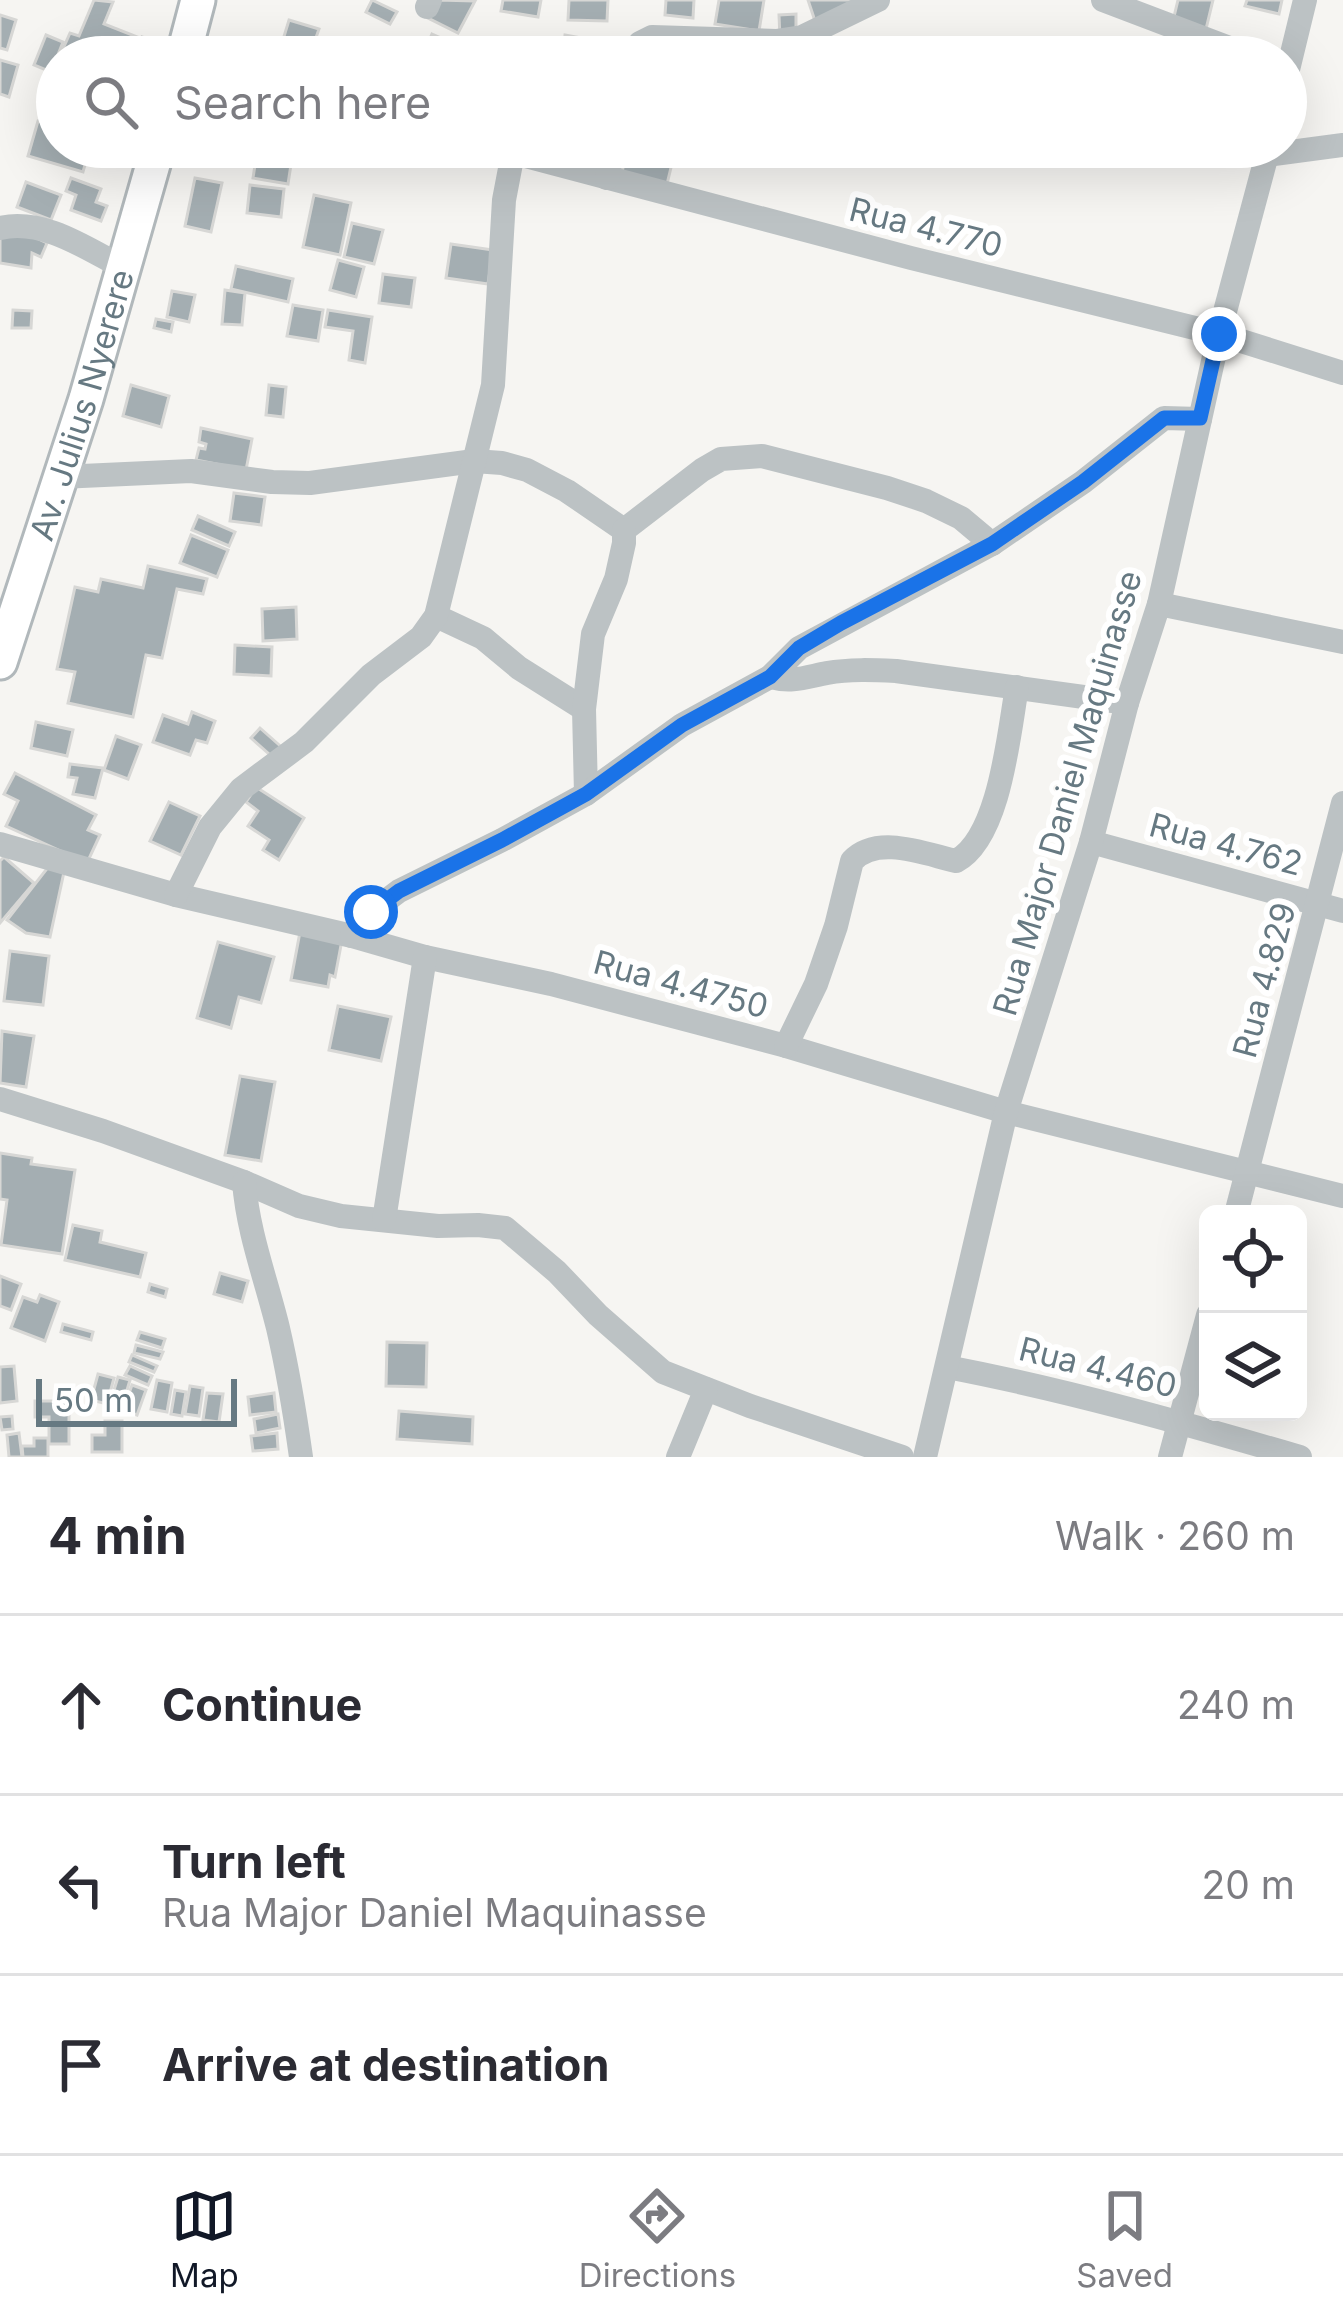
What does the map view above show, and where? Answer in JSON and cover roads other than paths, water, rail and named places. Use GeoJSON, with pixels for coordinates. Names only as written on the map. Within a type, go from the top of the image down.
{"type":"FeatureCollection","features":[{"type":"Feature","properties":{"kind":"main road"},"geometry":{"type":"LineString","coordinates":[[193,36],[198,0]]}},
{"type":"Feature","properties":{"kind":"main road","name":"Av. Julius Nyerere"},"geometry":{"type":"LineString","coordinates":[[0,662],[152,168]]}},
{"type":"Feature","properties":{"kind":"street"},"geometry":{"type":"LineString","coordinates":[[804,36],[878,0]]}},
{"type":"Feature","properties":{"kind":"street"},"geometry":{"type":"LineString","coordinates":[[1103,0],[1197,36]]}},
{"type":"Feature","properties":{"kind":"street"},"geometry":{"type":"LineString","coordinates":[[1296,36],[1305,0]]}},
{"type":"Feature","properties":{"kind":"street"},"geometry":{"type":"LineString","coordinates":[[1307,148],[1343,145]]}},
{"type":"Feature","properties":{"kind":"street"},"geometry":{"type":"LineString","coordinates":[[176,895],[210,827],[241,789],[304,742],[371,675],[421,637],[436,616],[493,385],[503,168]]}},
{"type":"Feature","properties":{"kind":"street","name":"Rua 4.770"},"geometry":{"type":"LineString","coordinates":[[570,168],[1219,334],[1343,373]]}},
{"type":"Feature","properties":{"kind":"street"},"geometry":{"type":"LineString","coordinates":[[608,178],[610,168]]}},
{"type":"Feature","properties":{"kind":"street","name":"Rua Major Daniel Maquinasse"},"geometry":{"type":"LineString","coordinates":[[925,1457],[1006,1112],[1091,842],[1126,703],[1160,604],[1219,334],[1263,168]]}},
{"type":"Feature","properties":{"kind":"street"},"geometry":{"type":"LineString","coordinates":[[0,228],[46,230],[124,268]]}},
{"type":"Feature","properties":{"kind":"street"},"geometry":{"type":"LineString","coordinates":[[352,936],[371,912],[399,891],[586,794],[682,725],[770,677],[799,648],[992,544],[1083,482],[1164,418],[1200,418]]}},
{"type":"Feature","properties":{"kind":"street"},"geometry":{"type":"LineString","coordinates":[[624,530],[721,459],[762,456],[926,500],[961,518],[992,544]]}},
{"type":"Feature","properties":{"kind":"street"},"geometry":{"type":"LineString","coordinates":[[60,477],[191,471],[310,483],[474,461],[502,463],[527,470],[566,491],[624,530]]}},
{"type":"Feature","properties":{"kind":"street"},"geometry":{"type":"LineString","coordinates":[[586,794],[584,709],[593,634],[616,579],[624,530]]}},
{"type":"Feature","properties":{"kind":"street"},"geometry":{"type":"LineString","coordinates":[[1160,604],[1343,643]]}},
{"type":"Feature","properties":{"kind":"street"},"geometry":{"type":"LineString","coordinates":[[436,616],[484,638],[519,668],[584,709]]}},
{"type":"Feature","properties":{"kind":"street"},"geometry":{"type":"LineString","coordinates":[[770,677],[794,682],[870,669],[1126,703]]}},
{"type":"Feature","properties":{"kind":"street"},"geometry":{"type":"LineString","coordinates":[[786,1046],[816,984],[856,855],[885,846],[956,861],[978,840],[990,814],[1017,687]]}},
{"type":"Feature","properties":{"kind":"street","name":"Rua 4.829"},"geometry":{"type":"LineString","coordinates":[[1239,1205],[1331,907],[1343,802]]}},
{"type":"Feature","properties":{"kind":"street","name":"Rua 4.762"},"geometry":{"type":"LineString","coordinates":[[1091,842],[1331,907]]}},
{"type":"Feature","properties":{"kind":"street","name":"Rua 4.4750"},"geometry":{"type":"LineString","coordinates":[[0,844],[176,895],[551,984],[786,1046],[1006,1112],[1343,1196]]}},
{"type":"Feature","properties":{"kind":"street"},"geometry":{"type":"LineString","coordinates":[[384,1220],[425,957]]}},
{"type":"Feature","properties":{"kind":"street"},"geometry":{"type":"LineString","coordinates":[[0,1099],[103,1131],[299,1206],[341,1216],[505,1228],[663,1372],[902,1457]]}},
{"type":"Feature","properties":{"kind":"street"},"geometry":{"type":"LineString","coordinates":[[244,1182],[301,1457]]}},
{"type":"Feature","properties":{"kind":"street"},"geometry":{"type":"LineString","coordinates":[[1170,1457],[1199,1348]]}},
{"type":"Feature","properties":{"kind":"street","name":"Rua 4.460"},"geometry":{"type":"LineString","coordinates":[[947,1366],[1022,1381],[1300,1457]]}},
{"type":"Feature","properties":{"kind":"street"},"geometry":{"type":"LineString","coordinates":[[677,1457],[706,1389]]}}]}
